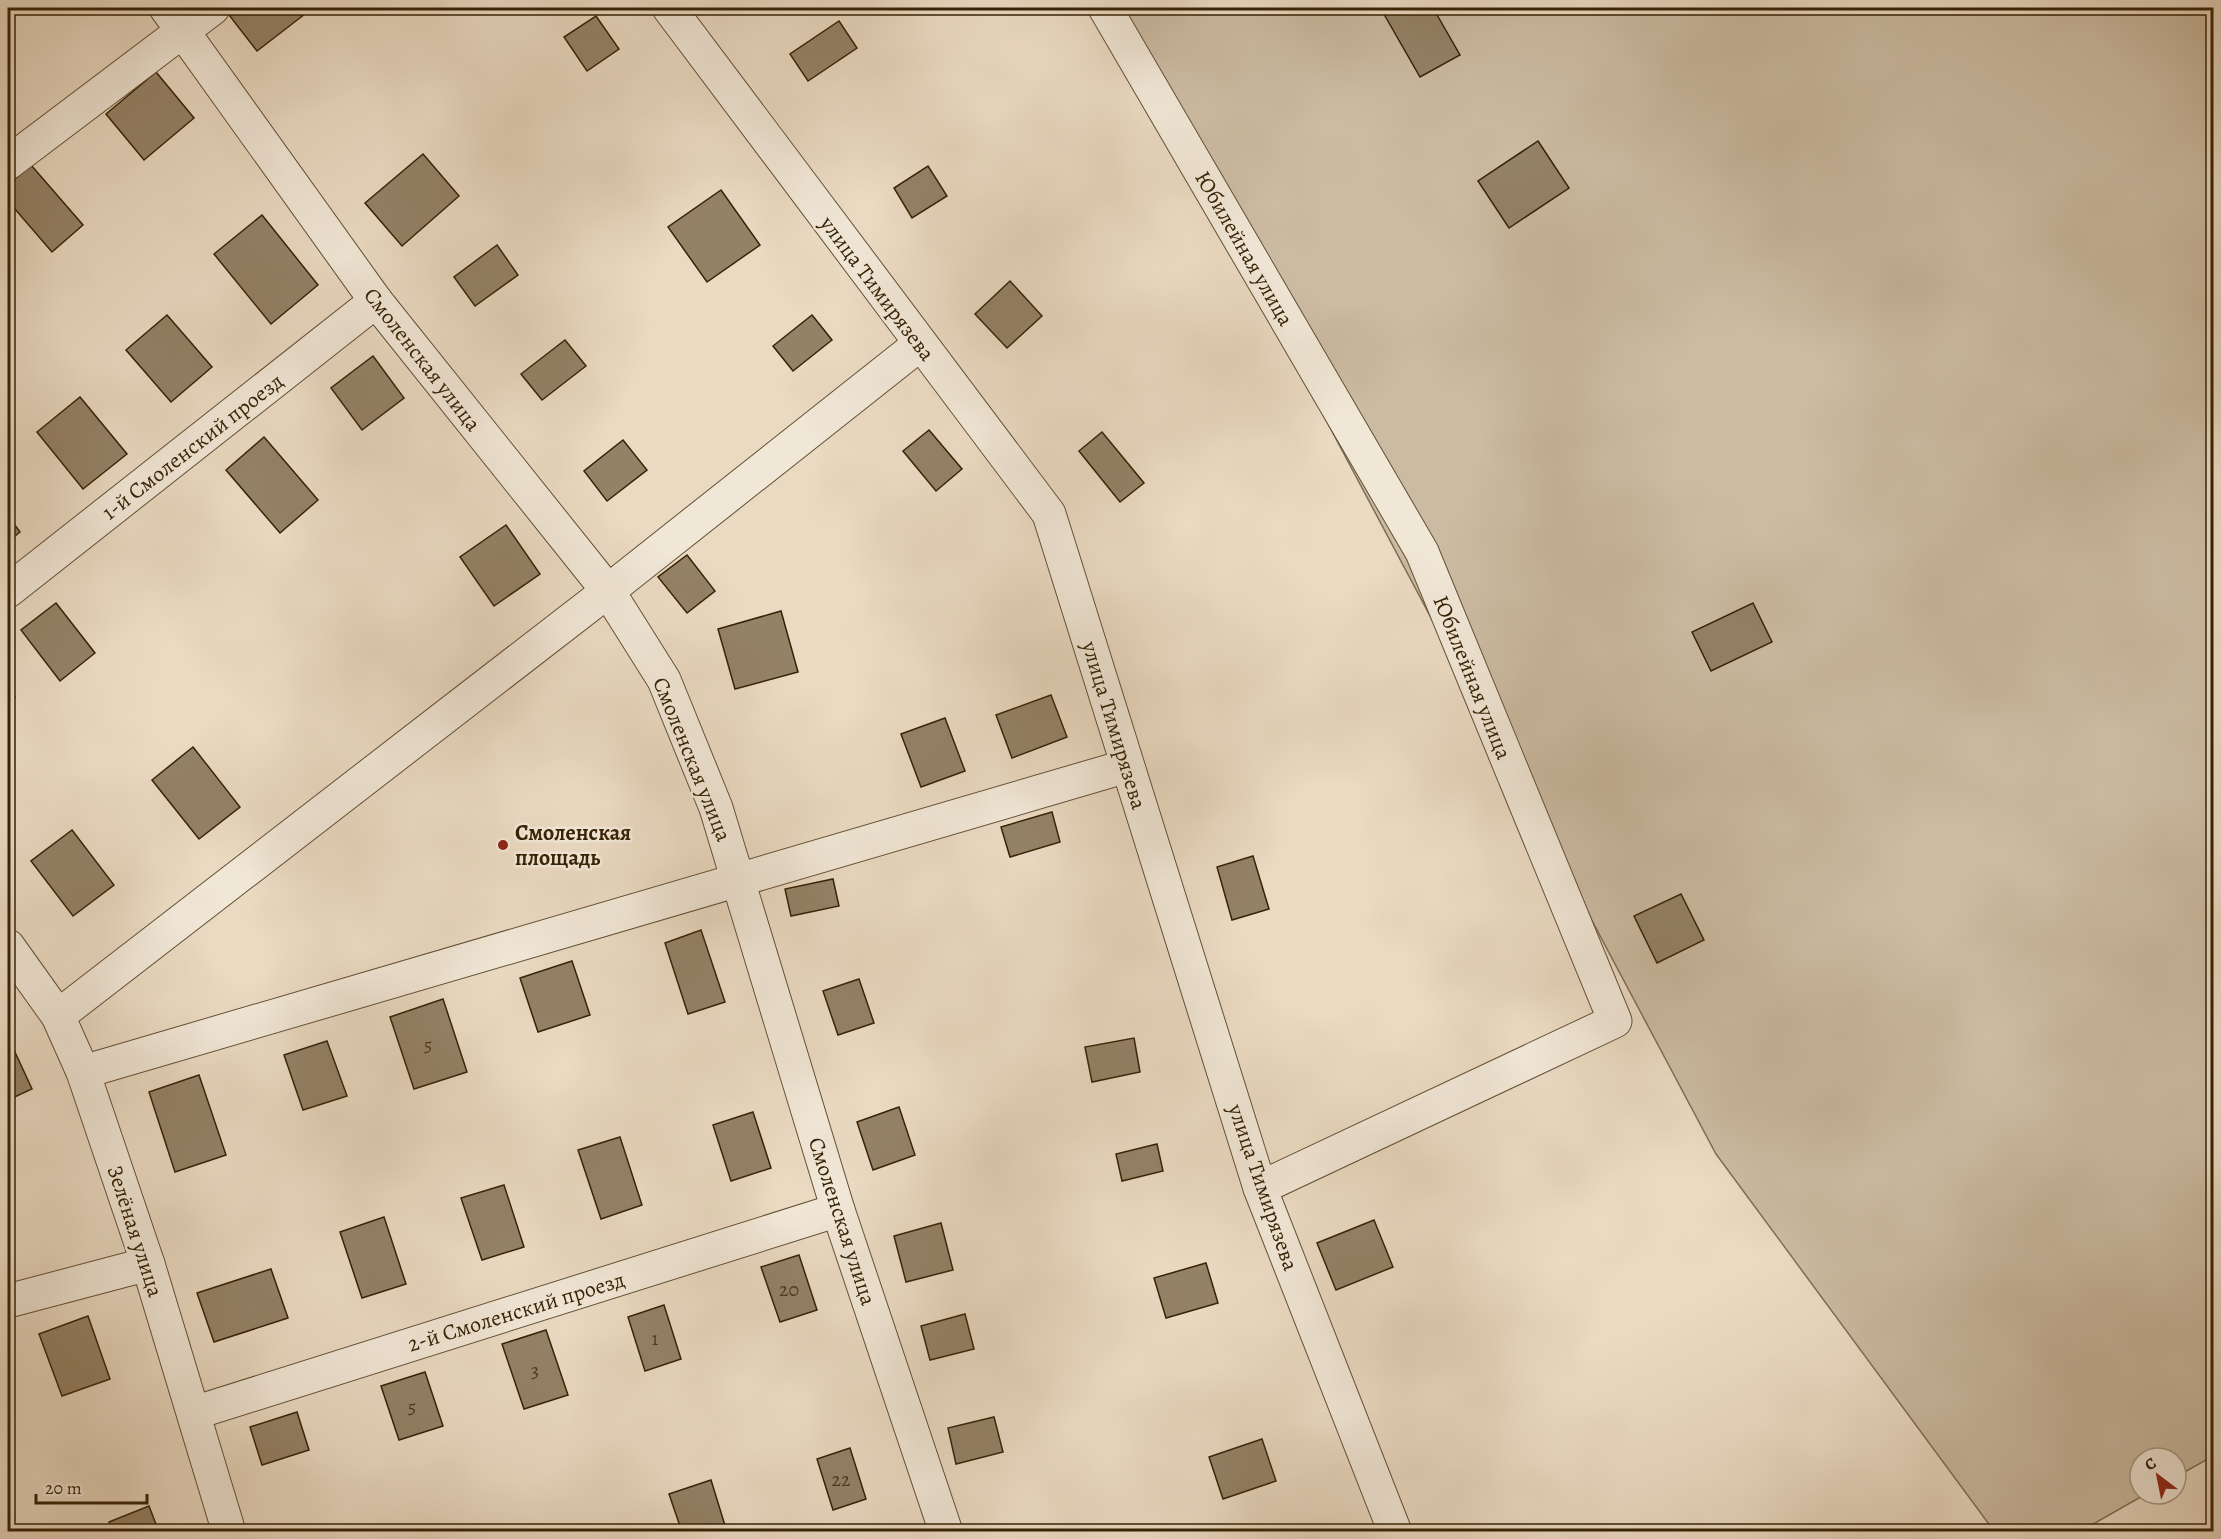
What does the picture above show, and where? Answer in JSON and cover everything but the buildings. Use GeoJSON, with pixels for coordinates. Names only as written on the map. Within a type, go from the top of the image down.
{"type":"FeatureCollection","features":[{"type":"Feature","properties":{"kind":"street"},"geometry":{"type":"LineString","coordinates":[[8,163],[175,19],[213,8]]}},
{"type":"Feature","properties":{"kind":"street","name":"улица Тимирязева"},"geometry":{"type":"LineString","coordinates":[[669,8],[1049,514],[1260,1188],[1395,1532]]}},
{"type":"Feature","properties":{"kind":"street","name":"Юбилейная улица"},"geometry":{"type":"LineString","coordinates":[[1105,8],[1422,552],[1615,1021],[1260,1188]]}},
{"type":"Feature","properties":{"kind":"street","name":"Смоленская улица"},"geometry":{"type":"LineString","coordinates":[[175,19],[376,301],[608,591],[664,680],[716,808],[838,1210],[946,1532]]}},
{"type":"Feature","properties":{"kind":"street","name":"1-й Смоленский проезд"},"geometry":{"type":"LineString","coordinates":[[8,591],[376,301]]}},
{"type":"Feature","properties":{"kind":"street"},"geometry":{"type":"LineString","coordinates":[[58,1016],[608,591],[920,344]]}},
{"type":"Feature","properties":{"kind":"street"},"geometry":{"type":"LineString","coordinates":[[83,1072],[1127,766]]}},
{"type":"Feature","properties":{"kind":"street","name":"Зелёная улица"},"geometry":{"type":"LineString","coordinates":[[8,946],[58,1016],[83,1072],[148,1264],[229,1532]]}},
{"type":"Feature","properties":{"kind":"street","name":"2-й Смоленский проезд"},"geometry":{"type":"LineString","coordinates":[[194,1413],[838,1210]]}},
{"type":"Feature","properties":{"kind":"street"},"geometry":{"type":"LineString","coordinates":[[8,1301],[148,1264]]}},
{"type":"Feature","properties":{"kind":"shaded area"},"geometry":{"type":"Polygon","coordinates":[[[1107,8],[2213,8],[2213,1456],[2188,1470],[2188,1446],[2128,1446],[2128,1504],[2081,1531],[1994,1531],[1716,1154],[1107,8]]]}},
{"type":"Feature","properties":{"kind":"place","name":"Смоленская площадь"},"geometry":{"type":"Point","coordinates":[503,845]}}]}
